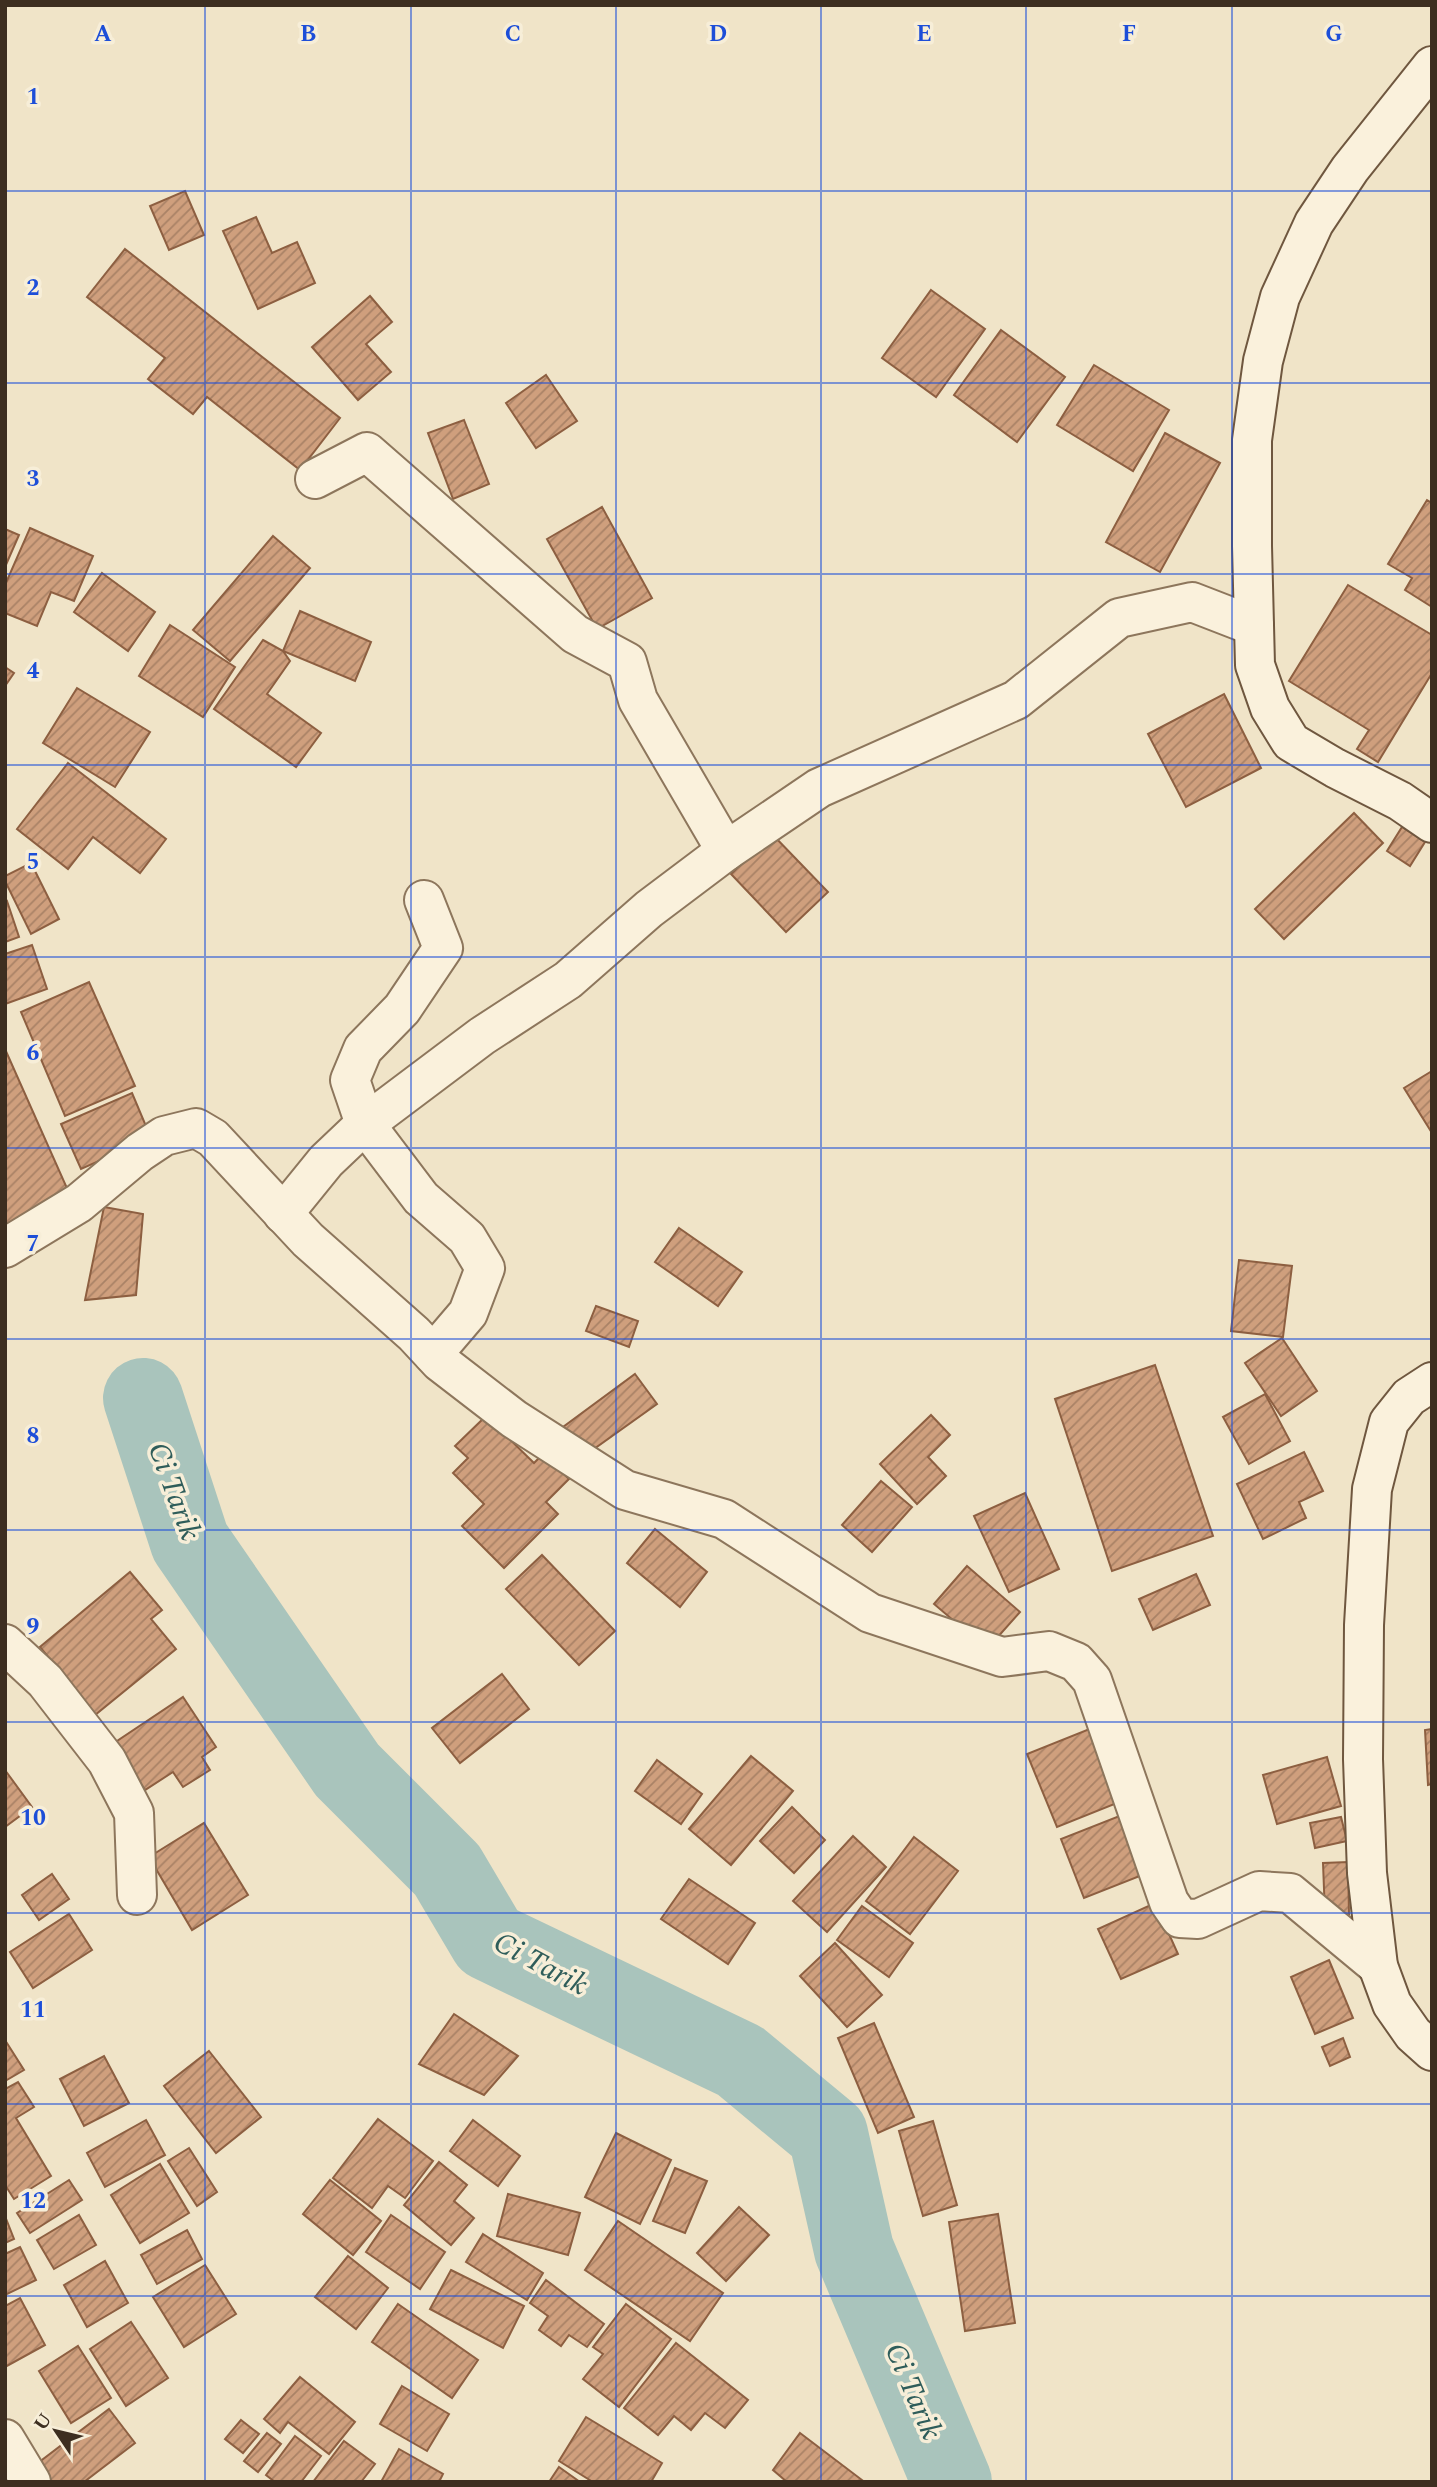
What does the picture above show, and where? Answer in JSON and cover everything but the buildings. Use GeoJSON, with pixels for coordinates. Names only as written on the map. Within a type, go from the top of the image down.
{"type":"FeatureCollection","features":[{"type":"Feature","properties":{"kind":"street"},"geometry":{"type":"LineString","coordinates":[[1432,66],[1350,169],[1314,223],[1280,297],[1263,360],[1252,440],[1255,665],[1270,708],[1291,742],[1400,801],[1432,823]]}},
{"type":"Feature","properties":{"kind":"street"},"geometry":{"type":"LineString","coordinates":[[315,479],[367,452],[575,634],[627,662],[638,700],[726,851]]}},
{"type":"Feature","properties":{"kind":"street"},"geometry":{"type":"LineString","coordinates":[[283,1214],[326,1161],[365,1124],[482,1035],[568,980],[649,909],[726,851],[819,788],[1016,700],[1119,618],[1192,602],[1254,626]]}},
{"type":"Feature","properties":{"kind":"street"},"geometry":{"type":"LineString","coordinates":[[424,900],[443,948],[402,1009],[363,1049],[349,1080],[365,1124],[421,1198],[467,1238],[485,1268],[468,1312],[433,1354]]}},
{"type":"Feature","properties":{"kind":"street"},"geometry":{"type":"LineString","coordinates":[[5,1248],[79,1203],[140,1152],[180,1132],[213,1138],[308,1240],[414,1334],[440,1362],[480,1395],[625,1490],[724,1519],[870,1613],[1002,1657],[1049,1651],[1076,1662],[1092,1680],[1169,1902],[1180,1918],[1198,1919],[1259,1891],[1290,1893],[1378,1966]]}},
{"type":"Feature","properties":{"kind":"street"},"geometry":{"type":"LineString","coordinates":[[1432,1382],[1409,1397],[1389,1422],[1372,1489],[1364,1625],[1363,1759],[1367,1873],[1378,1966],[1392,2004],[1413,2034],[1432,2051]]}},
{"type":"Feature","properties":{"kind":"street"},"geometry":{"type":"LineString","coordinates":[[5,1644],[45,1681],[107,1761],[134,1813],[137,1895]]}},
{"type":"Feature","properties":{"kind":"street"},"geometry":{"type":"LineString","coordinates":[[5,2439],[31,2482]]}},
{"type":"Feature","properties":{"kind":"waterway","name":"Ci Tarik"},"geometry":{"type":"LineString","coordinates":[[143,1398],[190,1542],[347,1770],[447,1870],[489,1941],[740,2061],[828,2134],[854,2250],[952,2482]]}}]}
